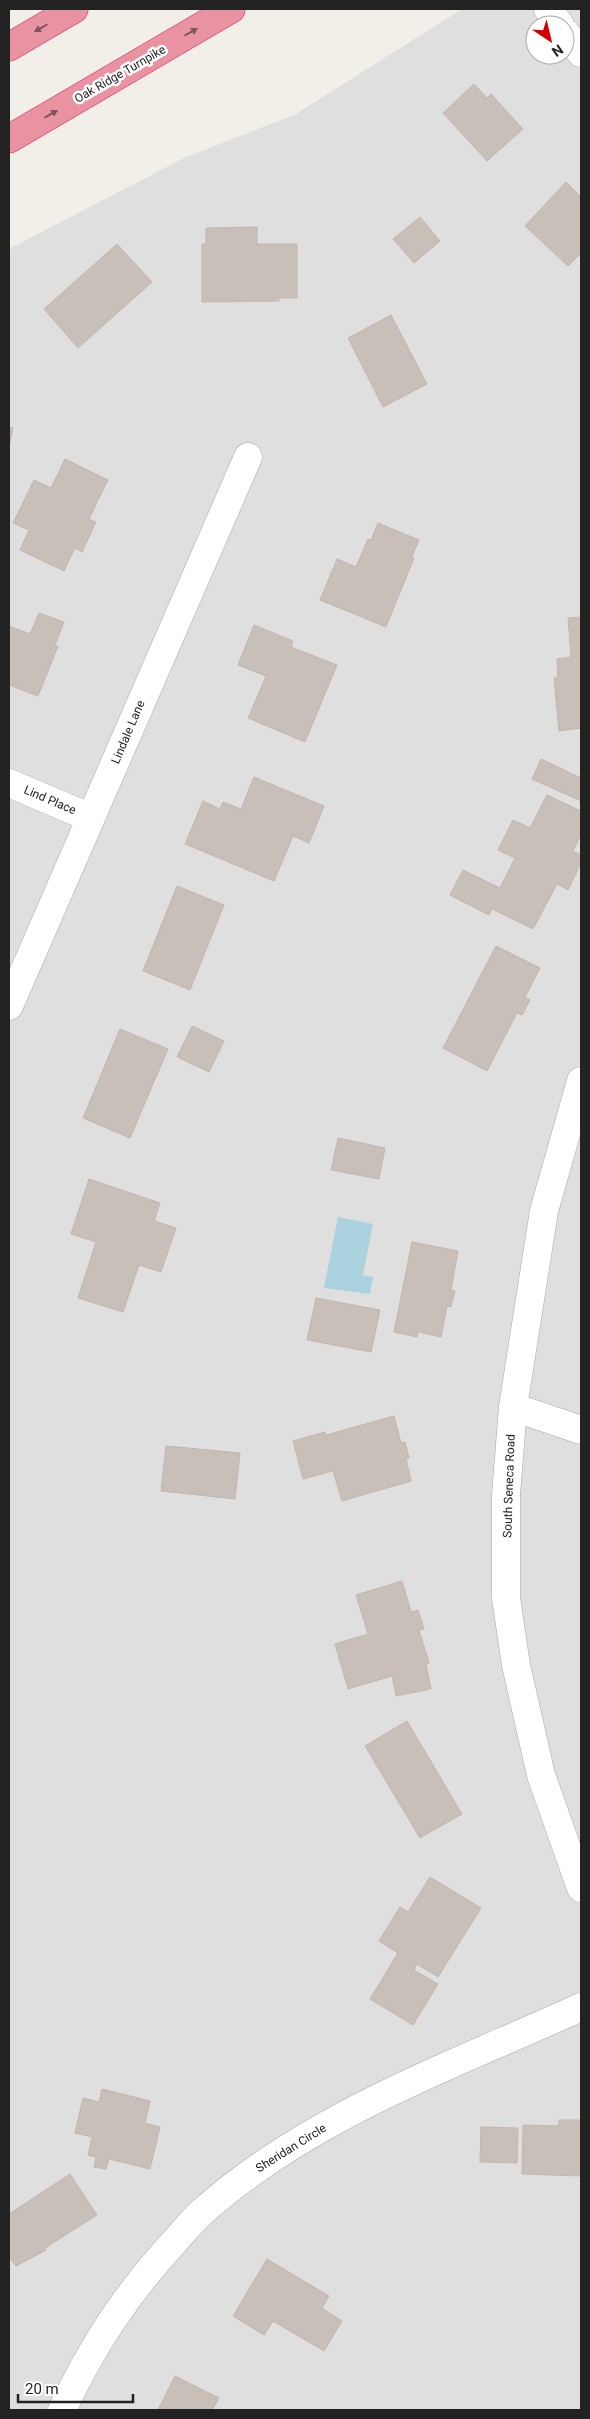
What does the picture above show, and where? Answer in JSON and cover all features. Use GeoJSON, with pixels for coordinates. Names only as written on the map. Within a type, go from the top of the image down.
{"type":"FeatureCollection","features":[{"type":"Feature","properties":{"kind":"highway"},"geometry":{"type":"LineString","coordinates":[[9,47],[74,9]]}},
{"type":"Feature","properties":{"kind":"highway","name":"Oak Ridge Turnpike"},"geometry":{"type":"LineString","coordinates":[[12,131],[231,9]]}},
{"type":"Feature","properties":{"kind":"street","name":"Lindale Lane"},"geometry":{"type":"LineString","coordinates":[[9,1006],[248,457]]}},
{"type":"Feature","properties":{"kind":"street","name":"Lind Place"},"geometry":{"type":"LineString","coordinates":[[9,783],[91,818]]}},
{"type":"Feature","properties":{"kind":"street","name":"South Seneca Road"},"geometry":{"type":"LineString","coordinates":[[581,1081],[544,1211],[513,1407],[506,1495],[507,1607],[516,1665],[541,1775],[581,1888]]}},
{"type":"Feature","properties":{"kind":"street"},"geometry":{"type":"LineString","coordinates":[[513,1407],[581,1430]]}},
{"type":"Feature","properties":{"kind":"street","name":"Sheridan Circle"},"geometry":{"type":"LineString","coordinates":[[62,2410],[82,2367],[135,2285],[202,2212],[269,2160],[348,2112],[581,2007]]}},
{"type":"Feature","properties":{"kind":"shaded area"},"geometry":{"type":"Polygon","coordinates":[[[462,9],[581,9],[581,2410],[9,2410],[9,249],[184,158],[296,114],[462,9]]]}},
{"type":"Feature","properties":{"kind":"water"},"geometry":{"type":"Polygon","coordinates":[[[338,1217],[373,1224],[363,1275],[373,1277],[370,1294],[324,1288],[338,1217]]]}},
{"type":"Feature","properties":{"kind":"building"},"geometry":{"type":"Polygon","coordinates":[[[474,84],[487,98],[491,94],[523,129],[487,161],[443,113],[474,84]]]}},
{"type":"Feature","properties":{"kind":"building"},"geometry":{"type":"Polygon","coordinates":[[[566,182],[581,197],[581,256],[580,254],[568,266],[525,226],[566,182]]]}},
{"type":"Feature","properties":{"kind":"building"},"geometry":{"type":"Polygon","coordinates":[[[420,217],[440,241],[414,263],[393,239],[420,217]]]}},
{"type":"Feature","properties":{"kind":"building"},"geometry":{"type":"Polygon","coordinates":[[[257,227],[257,244],[297,244],[297,298],[279,298],[279,301],[202,302],[202,244],[206,244],[206,228],[257,227]]]}},
{"type":"Feature","properties":{"kind":"building"},"geometry":{"type":"Polygon","coordinates":[[[117,244],[152,282],[78,348],[44,309],[117,244]]]}},
{"type":"Feature","properties":{"kind":"building"},"geometry":{"type":"Polygon","coordinates":[[[391,315],[427,384],[383,407],[348,338],[391,315]]]}},
{"type":"Feature","properties":{"kind":"building"},"geometry":{"type":"Polygon","coordinates":[[[9,427],[13,428],[9,447],[9,427]]]}},
{"type":"Feature","properties":{"kind":"building"},"geometry":{"type":"Polygon","coordinates":[[[65,459],[108,480],[89,519],[96,522],[82,552],[75,548],[64,571],[20,550],[29,530],[13,523],[34,480],[51,488],[65,459]]]}},
{"type":"Feature","properties":{"kind":"building"},"geometry":{"type":"Polygon","coordinates":[[[378,523],[419,540],[412,556],[414,558],[386,627],[320,600],[337,559],[356,567],[368,539],[371,540],[378,523]]]}},
{"type":"Feature","properties":{"kind":"building"},"geometry":{"type":"Polygon","coordinates":[[[39,613],[64,622],[55,645],[58,646],[38,696],[9,685],[9,626],[30,634],[39,613]]]}},
{"type":"Feature","properties":{"kind":"building"},"geometry":{"type":"Polygon","coordinates":[[[581,617],[581,728],[559,731],[554,678],[558,677],[557,659],[571,657],[568,618],[581,617]]]}},
{"type":"Feature","properties":{"kind":"building"},"geometry":{"type":"Polygon","coordinates":[[[254,625],[293,641],[291,647],[337,665],[305,742],[248,718],[266,676],[238,665],[254,625]]]}},
{"type":"Feature","properties":{"kind":"building"},"geometry":{"type":"Polygon","coordinates":[[[541,759],[581,778],[581,801],[532,779],[541,759]]]}},
{"type":"Feature","properties":{"kind":"building"},"geometry":{"type":"Polygon","coordinates":[[[254,777],[324,806],[309,843],[293,836],[274,881],[185,844],[203,801],[220,809],[223,802],[241,809],[254,777]]]}},
{"type":"Feature","properties":{"kind":"building"},"geometry":{"type":"Polygon","coordinates":[[[547,795],[581,811],[581,834],[573,851],[581,855],[581,863],[568,890],[557,884],[533,929],[492,909],[489,915],[450,895],[463,870],[500,888],[515,858],[498,850],[513,820],[530,828],[547,795]]]}},
{"type":"Feature","properties":{"kind":"building"},"geometry":{"type":"Polygon","coordinates":[[[177,886],[224,905],[190,990],[143,971],[177,886]]]}},
{"type":"Feature","properties":{"kind":"building"},"geometry":{"type":"Polygon","coordinates":[[[496,946],[540,968],[525,997],[530,1000],[522,1015],[517,1013],[487,1071],[443,1048],[496,946]]]}},
{"type":"Feature","properties":{"kind":"building"},"geometry":{"type":"Polygon","coordinates":[[[192,1026],[224,1041],[209,1072],[177,1057],[192,1026]]]}},
{"type":"Feature","properties":{"kind":"building"},"geometry":{"type":"Polygon","coordinates":[[[120,1029],[168,1049],[130,1138],[83,1118],[120,1029]]]}},
{"type":"Feature","properties":{"kind":"building"},"geometry":{"type":"Polygon","coordinates":[[[338,1138],[385,1148],[379,1179],[331,1170],[338,1138]]]}},
{"type":"Feature","properties":{"kind":"building"},"geometry":{"type":"Polygon","coordinates":[[[89,1179],[160,1203],[154,1221],[176,1228],[161,1272],[139,1265],[123,1312],[78,1298],[96,1242],[71,1234],[89,1179]]]}},
{"type":"Feature","properties":{"kind":"building"},"geometry":{"type":"Polygon","coordinates":[[[412,1242],[458,1251],[451,1290],[455,1291],[451,1307],[447,1306],[441,1337],[418,1332],[417,1337],[394,1332],[412,1242]]]}},
{"type":"Feature","properties":{"kind":"building"},"geometry":{"type":"Polygon","coordinates":[[[316,1298],[380,1310],[371,1352],[307,1340],[316,1298]]]}},
{"type":"Feature","properties":{"kind":"building"},"geometry":{"type":"Polygon","coordinates":[[[394,1416],[401,1443],[405,1442],[409,1458],[406,1459],[411,1481],[342,1501],[333,1471],[303,1479],[293,1441],[325,1432],[326,1435],[394,1416]]]}},
{"type":"Feature","properties":{"kind":"building"},"geometry":{"type":"Polygon","coordinates":[[[166,1446],[240,1453],[235,1499],[161,1491],[166,1446]]]}},
{"type":"Feature","properties":{"kind":"building"},"geometry":{"type":"Polygon","coordinates":[[[402,1581],[411,1612],[418,1610],[424,1629],[419,1630],[429,1663],[426,1665],[431,1689],[396,1696],[392,1676],[348,1689],[335,1644],[368,1634],[356,1595],[402,1581]]]}},
{"type":"Feature","properties":{"kind":"building"},"geometry":{"type":"Polygon","coordinates":[[[407,1721],[462,1814],[420,1838],[365,1746],[407,1721]]]}},
{"type":"Feature","properties":{"kind":"building"},"geometry":{"type":"Polygon","coordinates":[[[430,1877],[481,1908],[438,1977],[417,1964],[414,1970],[438,1984],[413,2025],[370,1999],[398,1953],[379,1941],[400,1907],[408,1912],[430,1877]]]}},
{"type":"Feature","properties":{"kind":"building"},"geometry":{"type":"Polygon","coordinates":[[[102,2089],[150,2101],[145,2123],[160,2127],[150,2169],[109,2159],[106,2169],[94,2167],[96,2157],[88,2155],[92,2137],[75,2133],[83,2098],[99,2102],[102,2089]]]}},
{"type":"Feature","properties":{"kind":"building"},"geometry":{"type":"Polygon","coordinates":[[[559,2120],[580,2120],[581,2176],[522,2174],[523,2125],[559,2126],[559,2120]]]}},
{"type":"Feature","properties":{"kind":"building"},"geometry":{"type":"Polygon","coordinates":[[[481,2127],[518,2128],[517,2163],[480,2162],[481,2127]]]}},
{"type":"Feature","properties":{"kind":"building"},"geometry":{"type":"Polygon","coordinates":[[[70,2174],[97,2215],[45,2248],[46,2250],[16,2266],[9,2257],[9,2214],[70,2174]]]}},
{"type":"Feature","properties":{"kind":"building"},"geometry":{"type":"Polygon","coordinates":[[[267,2259],[329,2296],[322,2308],[342,2321],[324,2351],[273,2321],[264,2335],[233,2316],[267,2259]]]}},
{"type":"Feature","properties":{"kind":"building"},"geometry":{"type":"Polygon","coordinates":[[[175,2376],[219,2398],[212,2410],[158,2410],[175,2376]]]}}]}
